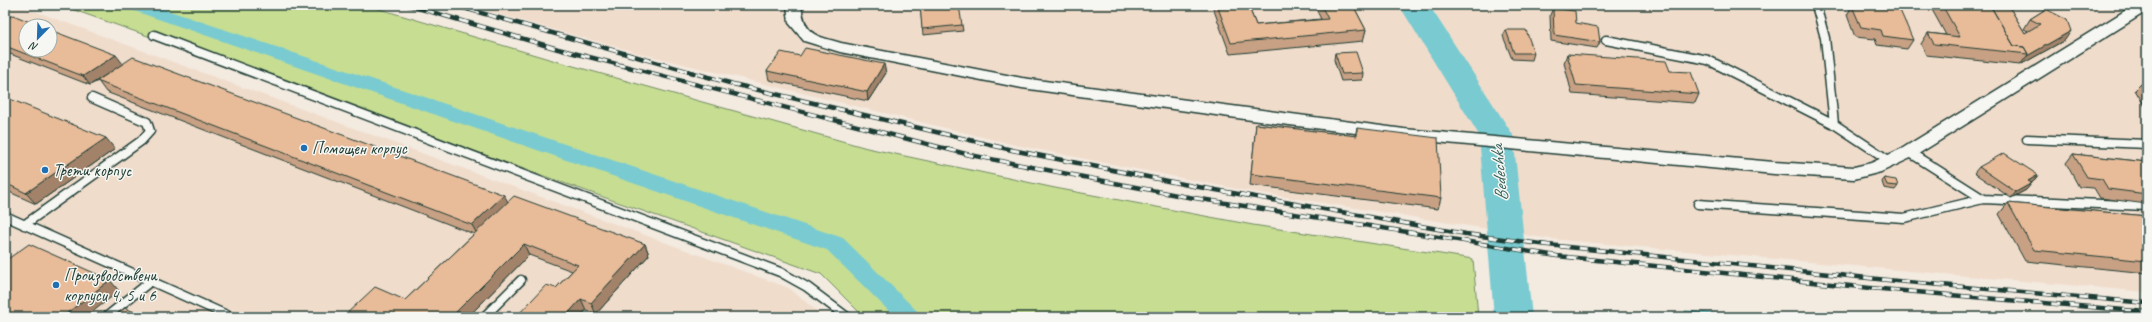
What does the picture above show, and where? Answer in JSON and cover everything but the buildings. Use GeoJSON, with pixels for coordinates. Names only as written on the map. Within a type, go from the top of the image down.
{"type":"FeatureCollection","features":[{"type":"Feature","properties":{"kind":"street"},"geometry":{"type":"LineString","coordinates":[[794,5],[796,23],[809,38],[840,47],[1022,83],[1389,132],[1774,168],[1854,173],[1875,168],[1909,152],[2136,10],[2147,6]]}},
{"type":"Feature","properties":{"kind":"lane"},"geometry":{"type":"LineString","coordinates":[[1816,5],[1825,38],[1834,124]]}},
{"type":"Feature","properties":{"kind":"lane"},"geometry":{"type":"LineString","coordinates":[[154,35],[780,272],[807,287],[846,317]]}},
{"type":"Feature","properties":{"kind":"lane"},"geometry":{"type":"LineString","coordinates":[[1606,40],[1708,60],[1834,124],[1890,161]]}},
{"type":"Feature","properties":{"kind":"lane"},"geometry":{"type":"LineString","coordinates":[[24,225],[141,141],[150,131],[147,122],[92,98]]}},
{"type":"Feature","properties":{"kind":"lane"},"geometry":{"type":"LineString","coordinates":[[2027,139],[2147,144]]}},
{"type":"Feature","properties":{"kind":"lane"},"geometry":{"type":"LineString","coordinates":[[1909,152],[1984,199]]}},
{"type":"Feature","properties":{"kind":"lane"},"geometry":{"type":"LineString","coordinates":[[1698,204],[1904,218],[1984,199],[2147,206]]}},
{"type":"Feature","properties":{"kind":"lane"},"geometry":{"type":"LineString","coordinates":[[5,216],[231,317]]}},
{"type":"Feature","properties":{"kind":"lane"},"geometry":{"type":"LineString","coordinates":[[484,317],[521,280]]}},
{"type":"Feature","properties":{"kind":"lane"},"geometry":{"type":"LineString","coordinates":[[106,317],[151,281]]}},
{"type":"Feature","properties":{"kind":"shaded area"},"geometry":{"type":"Polygon","coordinates":[[[5,5],[18,5],[53,18],[18,18],[18,58],[58,58],[58,20],[789,288],[824,317],[5,317],[5,5]]]}},
{"type":"Feature","properties":{"kind":"shaded area"},"geometry":{"type":"Polygon","coordinates":[[[465,5],[2147,5],[2147,292],[1551,239],[1242,190],[1015,145],[646,55],[465,5]]]}},
{"type":"Feature","properties":{"kind":"green space"},"geometry":{"type":"Polygon","coordinates":[[[60,5],[366,5],[559,62],[867,148],[1055,188],[1253,225],[1473,259],[1478,317],[864,317],[821,274],[60,5]]]}},
{"type":"Feature","properties":{"kind":"water"},"geometry":{"type":"Polygon","coordinates":[[[1685,311],[1759,317],[1686,317],[1685,311]]]}},
{"type":"Feature","properties":{"kind":"waterway"},"geometry":{"type":"LineString","coordinates":[[135,5],[835,244],[909,317]]}},
{"type":"Feature","properties":{"kind":"waterway","name":"Bedechka"},"geometry":{"type":"LineString","coordinates":[[1414,5],[1496,135],[1513,317]]}},
{"type":"Feature","properties":{"kind":"railway"},"geometry":{"type":"LineString","coordinates":[[408,5],[558,49],[970,155],[1182,196],[1557,256],[1870,288],[2147,312]]}},
{"type":"Feature","properties":{"kind":"railway"},"geometry":{"type":"LineString","coordinates":[[453,5],[733,84],[1012,150],[1193,186],[1466,234],[1548,245],[1907,282],[2147,303]]}},
{"type":"Feature","properties":{"kind":"place","name":"Помощен корпус"},"geometry":{"type":"Point","coordinates":[304,148]}},
{"type":"Feature","properties":{"kind":"place","name":"Трети корпус"},"geometry":{"type":"Point","coordinates":[45,170]}},
{"type":"Feature","properties":{"kind":"place","name":"Производствени корпуси 4, 5 и 6"},"geometry":{"type":"Point","coordinates":[56,285]}}]}
